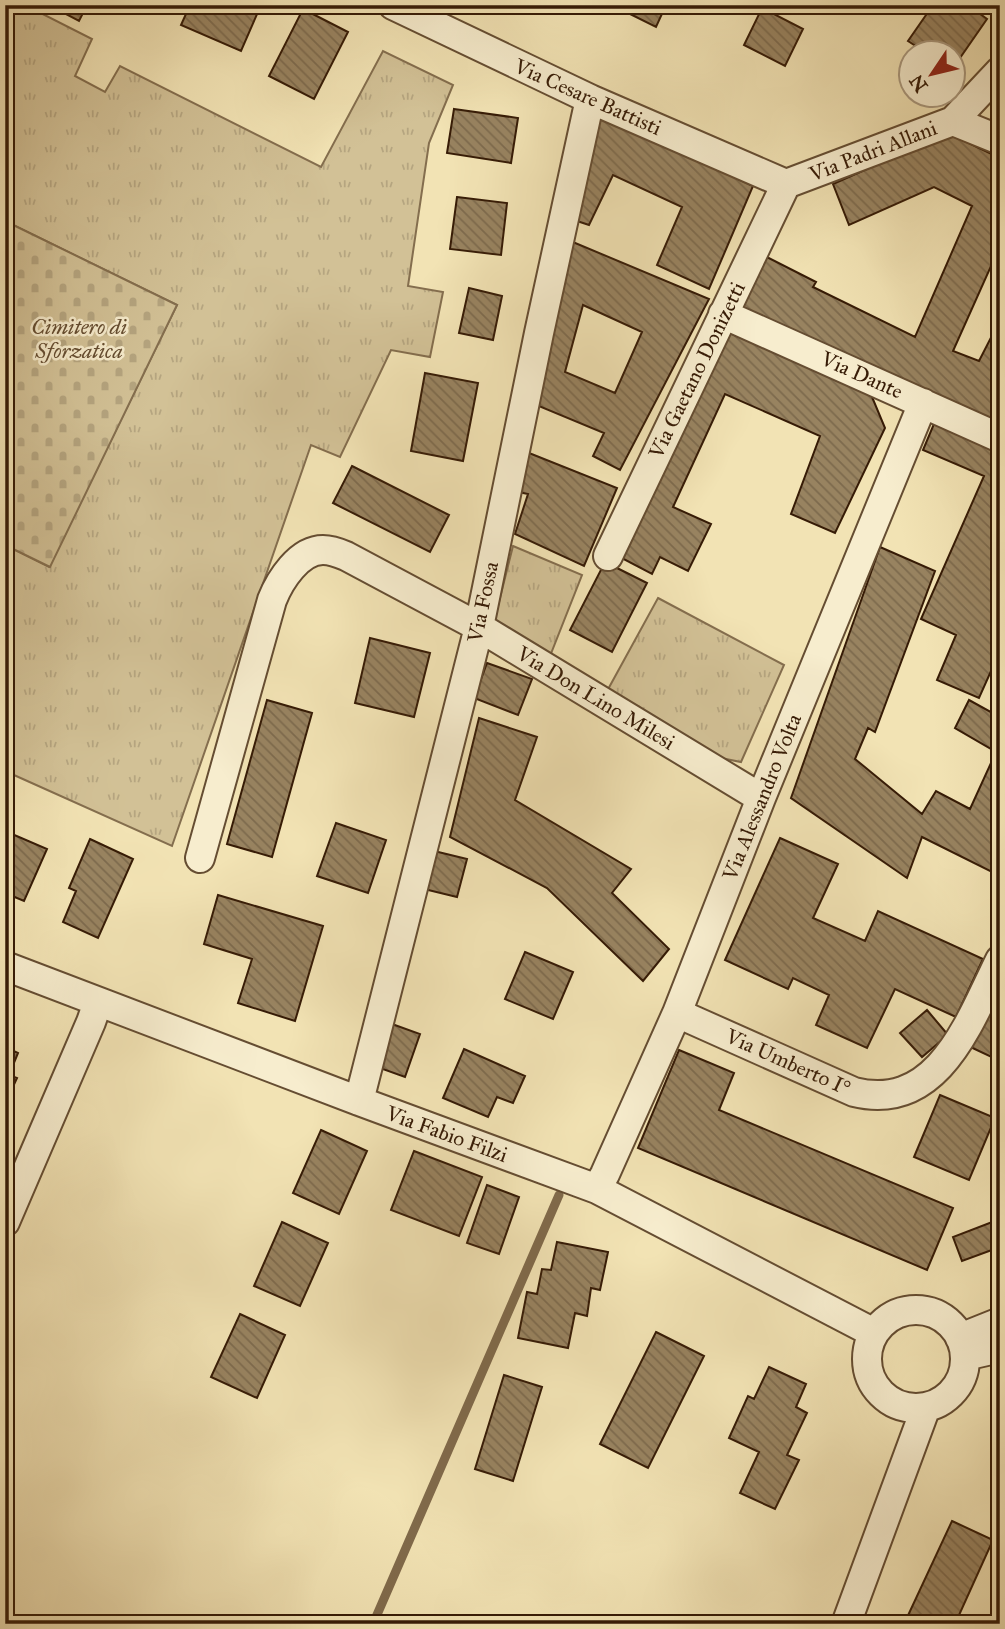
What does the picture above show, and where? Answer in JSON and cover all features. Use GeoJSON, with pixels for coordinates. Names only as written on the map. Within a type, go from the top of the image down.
{"type":"FeatureCollection","features":[{"type":"Feature","properties":{"kind":"street","name":"Via Cesare Battisti"},"geometry":{"type":"LineString","coordinates":[[393,5],[444,17],[590,99],[786,184]]}},
{"type":"Feature","properties":{"kind":"street"},"geometry":{"type":"LineString","coordinates":[[953,121],[1000,72]]}},
{"type":"Feature","properties":{"kind":"street","name":"Via Fossa"},"geometry":{"type":"LineString","coordinates":[[359,1101],[479,627],[590,99]]}},
{"type":"Feature","properties":{"kind":"street","name":"Via Padri Allani"},"geometry":{"type":"LineString","coordinates":[[786,184],[953,121],[1000,140]]}},
{"type":"Feature","properties":{"kind":"street","name":"Via Gaetano Donizetti"},"geometry":{"type":"LineString","coordinates":[[608,556],[786,184]]}},
{"type":"Feature","properties":{"kind":"street","name":"Via Dante"},"geometry":{"type":"LineString","coordinates":[[723,314],[1000,438]]}},
{"type":"Feature","properties":{"kind":"street","name":"Via Alessandro Volta"},"geometry":{"type":"LineString","coordinates":[[597,1189],[677,1013],[761,797],[923,403]]}},
{"type":"Feature","properties":{"kind":"street","name":"Via Don Lino Milesi"},"geometry":{"type":"LineString","coordinates":[[200,858],[267,612],[284,576],[301,559],[316,551],[326,550],[346,556],[479,627],[761,797]]}},
{"type":"Feature","properties":{"kind":"street","name":"Via Umberto I°"},"geometry":{"type":"LineString","coordinates":[[677,1013],[854,1093],[889,1095],[916,1085],[936,1070],[949,1055],[959,1041],[1000,960]]}},
{"type":"Feature","properties":{"kind":"street","name":"Via Fabio Filzi"},"geometry":{"type":"LineString","coordinates":[[5,966],[597,1189],[874,1333]]}},
{"type":"Feature","properties":{"kind":"street"},"geometry":{"type":"LineString","coordinates":[[5,1222],[98,1002]]}},
{"type":"Feature","properties":{"kind":"street"},"geometry":{"type":"LineString","coordinates":[[917,1310],[933,1313],[944,1319],[954,1328],[962,1347],[962,1374],[958,1385],[939,1403],[908,1408],[892,1403],[871,1382],[867,1348],[874,1333],[885,1320],[900,1312],[917,1310]]}},
{"type":"Feature","properties":{"kind":"street"},"geometry":{"type":"LineString","coordinates":[[962,1347],[1000,1322]]}},
{"type":"Feature","properties":{"kind":"street"},"geometry":{"type":"LineString","coordinates":[[962,1347],[1000,1348]]}},
{"type":"Feature","properties":{"kind":"street"},"geometry":{"type":"LineString","coordinates":[[846,1624],[926,1407]]}},
{"type":"Feature","properties":{"kind":"green space"},"geometry":{"type":"Polygon","coordinates":[[[5,5],[25,5],[92,39],[75,76],[105,92],[120,66],[321,167],[383,51],[453,85],[429,143],[408,286],[443,292],[430,357],[391,350],[340,457],[311,445],[172,846],[5,771],[5,545],[49,567],[177,305],[5,221],[5,5]]]}},
{"type":"Feature","properties":{"kind":"green space","name":"Cimitero di Sforzatica"},"geometry":{"type":"Polygon","coordinates":[[[5,221],[177,305],[50,567],[5,545],[5,221]]]}},
{"type":"Feature","properties":{"kind":"green space"},"geometry":{"type":"Polygon","coordinates":[[[513,546],[582,575],[550,656],[494,622],[513,546]]]}},
{"type":"Feature","properties":{"kind":"green space"},"geometry":{"type":"Polygon","coordinates":[[[658,598],[784,665],[741,762],[711,756],[606,693],[658,598]]]}},
{"type":"Feature","properties":{"kind":"building"},"geometry":{"type":"Polygon","coordinates":[[[49,5],[87,5],[79,21],[49,5]]]}},
{"type":"Feature","properties":{"kind":"building"},"geometry":{"type":"Polygon","coordinates":[[[190,5],[261,5],[241,51],[181,25],[190,5]]]}},
{"type":"Feature","properties":{"kind":"building"},"geometry":{"type":"Polygon","coordinates":[[[632,5],[666,5],[656,27],[628,13],[632,5]]]}},
{"type":"Feature","properties":{"kind":"building"},"geometry":{"type":"Polygon","coordinates":[[[933,5],[968,5],[987,19],[967,48],[967,38],[910,38],[933,5]]]}},
{"type":"Feature","properties":{"kind":"building"},"geometry":{"type":"Polygon","coordinates":[[[762,8],[803,29],[785,66],[744,45],[762,8]]]}},
{"type":"Feature","properties":{"kind":"building"},"geometry":{"type":"Polygon","coordinates":[[[303,9],[348,32],[314,99],[269,76],[303,9]]]}},
{"type":"Feature","properties":{"kind":"building"},"geometry":{"type":"Polygon","coordinates":[[[454,109],[518,118],[511,163],[447,153],[454,109]]]}},
{"type":"Feature","properties":{"kind":"building"},"geometry":{"type":"Polygon","coordinates":[[[603,114],[753,186],[709,289],[657,265],[682,207],[613,175],[589,225],[571,219],[588,128],[603,114]]]}},
{"type":"Feature","properties":{"kind":"building"},"geometry":{"type":"Polygon","coordinates":[[[948,133],[1000,158],[1000,246],[953,351],[979,361],[1000,320],[1000,425],[735,308],[759,253],[816,282],[813,287],[915,337],[972,206],[934,187],[849,225],[833,184],[948,133]]]}},
{"type":"Feature","properties":{"kind":"building"},"geometry":{"type":"Polygon","coordinates":[[[457,197],[507,203],[501,255],[450,249],[457,197]]]}},
{"type":"Feature","properties":{"kind":"building"},"geometry":{"type":"Polygon","coordinates":[[[568,240],[709,299],[620,470],[593,456],[604,433],[529,402],[568,240]],[[583,305],[565,372],[615,393],[642,332],[583,305]]]}},
{"type":"Feature","properties":{"kind":"building"},"geometry":{"type":"Polygon","coordinates":[[[469,288],[502,296],[493,340],[459,333],[469,288]]]}},
{"type":"Feature","properties":{"kind":"building"},"geometry":{"type":"Polygon","coordinates":[[[723,330],[870,392],[885,428],[835,533],[791,514],[820,436],[725,394],[673,507],[711,524],[688,571],[660,557],[652,574],[616,555],[723,330]]]}},
{"type":"Feature","properties":{"kind":"building"},"geometry":{"type":"Polygon","coordinates":[[[425,373],[478,383],[463,461],[411,451],[425,373]]]}},
{"type":"Feature","properties":{"kind":"building"},"geometry":{"type":"Polygon","coordinates":[[[936,419],[1000,447],[1000,651],[979,698],[937,680],[956,635],[921,619],[984,476],[923,450],[936,419]]]}},
{"type":"Feature","properties":{"kind":"building"},"geometry":{"type":"Polygon","coordinates":[[[529,453],[617,488],[584,566],[515,534],[528,494],[518,492],[529,453]]]}},
{"type":"Feature","properties":{"kind":"building"},"geometry":{"type":"Polygon","coordinates":[[[352,466],[449,515],[430,552],[333,503],[352,466]]]}},
{"type":"Feature","properties":{"kind":"building"},"geometry":{"type":"Polygon","coordinates":[[[880,547],[935,571],[875,732],[868,728],[855,759],[922,814],[936,791],[970,809],[996,752],[955,728],[969,700],[1000,717],[1000,876],[922,837],[907,878],[791,798],[880,547]]]}},
{"type":"Feature","properties":{"kind":"building"},"geometry":{"type":"Polygon","coordinates":[[[605,562],[647,583],[612,652],[570,630],[605,562]]]}},
{"type":"Feature","properties":{"kind":"building"},"geometry":{"type":"Polygon","coordinates":[[[370,638],[430,653],[414,717],[355,703],[370,638]]]}},
{"type":"Feature","properties":{"kind":"building"},"geometry":{"type":"Polygon","coordinates":[[[487,663],[532,679],[518,715],[474,698],[487,663]]]}},
{"type":"Feature","properties":{"kind":"building"},"geometry":{"type":"Polygon","coordinates":[[[267,700],[312,713],[272,857],[227,844],[267,700]]]}},
{"type":"Feature","properties":{"kind":"building"},"geometry":{"type":"Polygon","coordinates":[[[479,718],[537,737],[515,800],[631,869],[612,893],[669,949],[643,981],[547,888],[450,837],[479,718]]]}},
{"type":"Feature","properties":{"kind":"building"},"geometry":{"type":"Polygon","coordinates":[[[336,823],[386,840],[368,893],[317,876],[336,823]]]}},
{"type":"Feature","properties":{"kind":"building"},"geometry":{"type":"Polygon","coordinates":[[[5,831],[47,849],[24,901],[5,893],[5,831]]]}},
{"type":"Feature","properties":{"kind":"building"},"geometry":{"type":"Polygon","coordinates":[[[780,838],[838,864],[813,918],[865,941],[878,911],[983,959],[956,1017],[895,989],[867,1048],[816,1025],[829,995],[793,978],[788,989],[725,960],[780,838]]]}},
{"type":"Feature","properties":{"kind":"building"},"geometry":{"type":"Polygon","coordinates":[[[90,839],[133,859],[98,938],[63,922],[76,891],[69,888],[90,839]]]}},
{"type":"Feature","properties":{"kind":"building"},"geometry":{"type":"Polygon","coordinates":[[[430,850],[467,859],[457,897],[420,888],[430,850]]]}},
{"type":"Feature","properties":{"kind":"building"},"geometry":{"type":"Polygon","coordinates":[[[218,895],[323,926],[295,1021],[238,1003],[252,959],[204,944],[218,895]]]}},
{"type":"Feature","properties":{"kind":"building"},"geometry":{"type":"Polygon","coordinates":[[[525,952],[573,972],[553,1019],[505,999],[525,952]]]}},
{"type":"Feature","properties":{"kind":"building"},"geometry":{"type":"Polygon","coordinates":[[[1000,975],[1000,1061],[964,1044],[1000,975]]]}},
{"type":"Feature","properties":{"kind":"building"},"geometry":{"type":"Polygon","coordinates":[[[927,1010],[948,1035],[922,1057],[900,1033],[927,1010]]]}},
{"type":"Feature","properties":{"kind":"building"},"geometry":{"type":"Polygon","coordinates":[[[392,1024],[420,1034],[405,1077],[377,1067],[392,1024]]]}},
{"type":"Feature","properties":{"kind":"building"},"geometry":{"type":"Polygon","coordinates":[[[5,1047],[18,1053],[9,1075],[17,1078],[5,1104],[5,1047]]]}},
{"type":"Feature","properties":{"kind":"building"},"geometry":{"type":"Polygon","coordinates":[[[464,1049],[525,1076],[513,1103],[497,1097],[488,1117],[443,1098],[464,1049]]]}},
{"type":"Feature","properties":{"kind":"building"},"geometry":{"type":"Polygon","coordinates":[[[679,1050],[734,1073],[719,1110],[953,1208],[927,1270],[638,1148],[679,1050]]]}},
{"type":"Feature","properties":{"kind":"building"},"geometry":{"type":"Polygon","coordinates":[[[940,1095],[995,1118],[969,1180],[914,1157],[940,1095]]]}},
{"type":"Feature","properties":{"kind":"building"},"geometry":{"type":"Polygon","coordinates":[[[321,1130],[367,1151],[339,1214],[293,1193],[321,1130]]]}},
{"type":"Feature","properties":{"kind":"building"},"geometry":{"type":"Polygon","coordinates":[[[414,1151],[482,1177],[459,1236],[391,1210],[414,1151]]]}},
{"type":"Feature","properties":{"kind":"building"},"geometry":{"type":"Polygon","coordinates":[[[487,1185],[519,1197],[499,1254],[467,1243],[487,1185]]]}},
{"type":"Feature","properties":{"kind":"building"},"geometry":{"type":"Polygon","coordinates":[[[1000,1219],[1000,1247],[962,1261],[953,1237],[1000,1219]]]}},
{"type":"Feature","properties":{"kind":"building"},"geometry":{"type":"Polygon","coordinates":[[[282,1222],[328,1243],[300,1306],[254,1286],[282,1222]]]}},
{"type":"Feature","properties":{"kind":"building"},"geometry":{"type":"Polygon","coordinates":[[[557,1242],[608,1252],[600,1290],[591,1288],[587,1316],[575,1313],[568,1348],[518,1338],[527,1292],[537,1294],[542,1269],[551,1270],[557,1242]]]}},
{"type":"Feature","properties":{"kind":"building"},"geometry":{"type":"Polygon","coordinates":[[[240,1314],[285,1335],[257,1398],[211,1377],[240,1314]]]}},
{"type":"Feature","properties":{"kind":"building"},"geometry":{"type":"Polygon","coordinates":[[[656,1332],[704,1356],[648,1468],[600,1444],[656,1332]]]}},
{"type":"Feature","properties":{"kind":"building"},"geometry":{"type":"Polygon","coordinates":[[[769,1367],[806,1384],[796,1407],[807,1413],[787,1455],[799,1460],[775,1509],[740,1493],[759,1452],[729,1438],[748,1396],[754,1399],[769,1367]]]}},
{"type":"Feature","properties":{"kind":"building"},"geometry":{"type":"Polygon","coordinates":[[[504,1375],[542,1387],[513,1481],[475,1469],[504,1375]]]}},
{"type":"Feature","properties":{"kind":"building"},"geometry":{"type":"Polygon","coordinates":[[[952,1521],[993,1540],[955,1624],[904,1624],[952,1521]]]}},
{"type":"Feature","properties":{"kind":"waterway"},"geometry":{"type":"LineString","coordinates":[[373,1624],[559,1195]]}}]}
